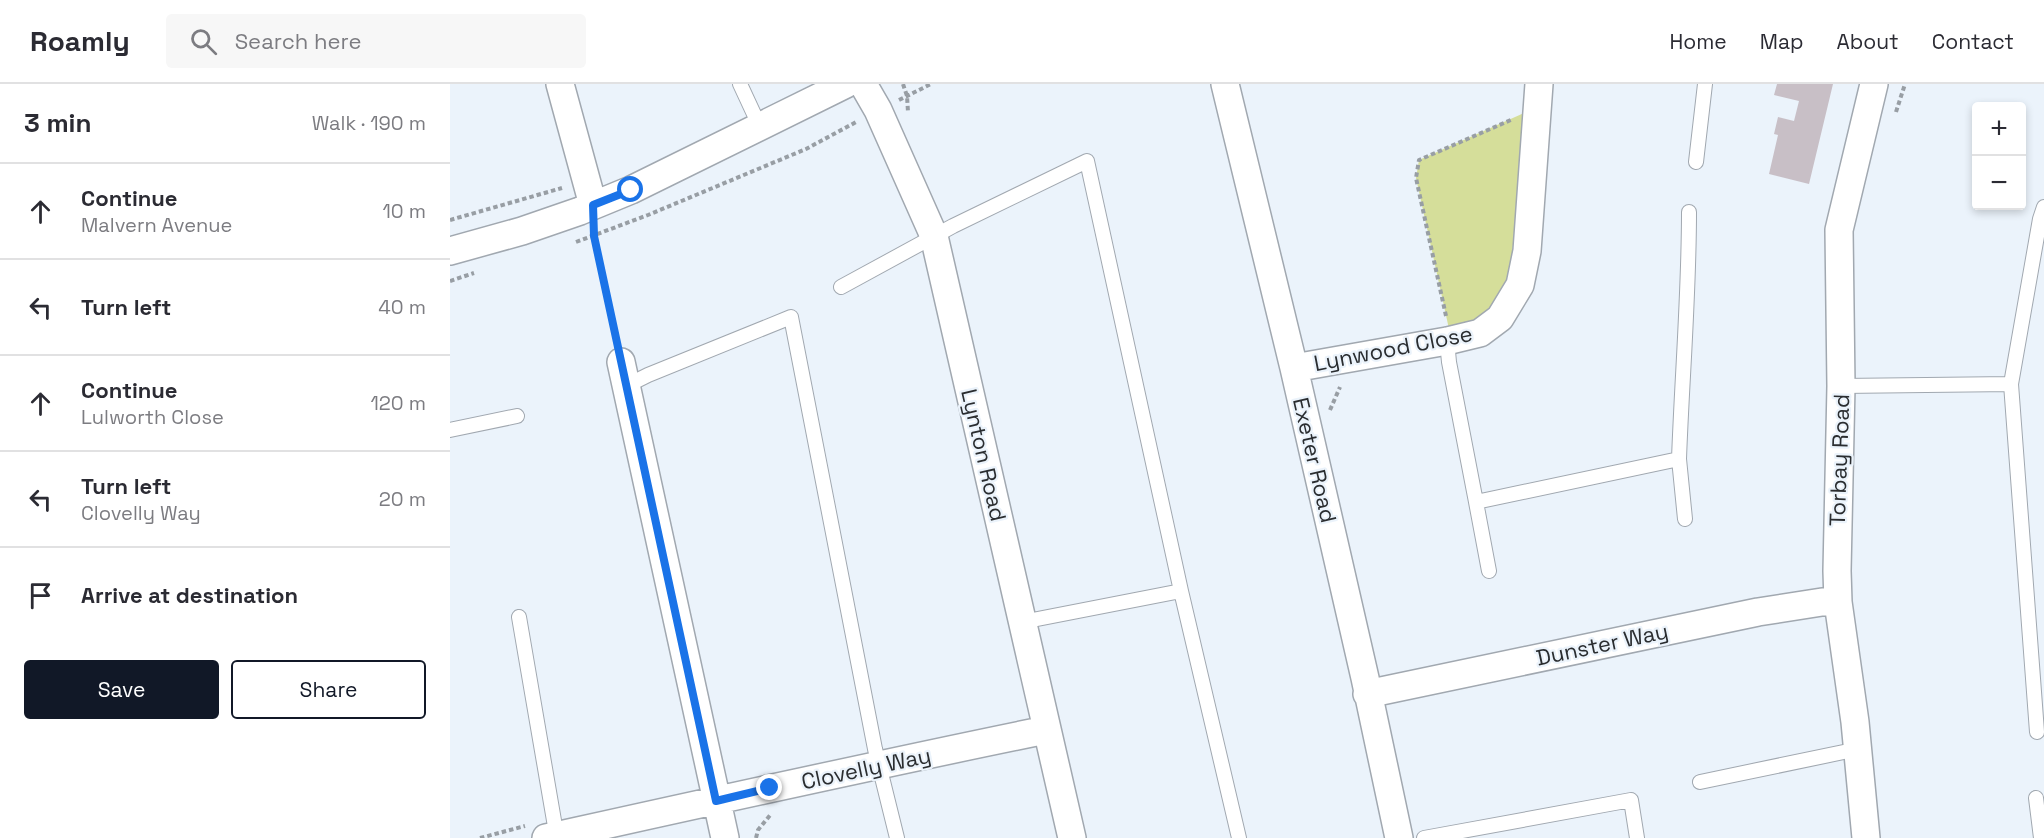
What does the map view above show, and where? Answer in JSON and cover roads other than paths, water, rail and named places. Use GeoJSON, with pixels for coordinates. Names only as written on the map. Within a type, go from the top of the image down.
{"type":"FeatureCollection","features":[{"type":"Feature","properties":{"kind":"street"},"geometry":{"type":"LineString","coordinates":[[560,84],[589,192]]}},
{"type":"Feature","properties":{"kind":"street"},"geometry":{"type":"LineString","coordinates":[[450,252],[522,231],[589,192],[631,190],[846,84]]}},
{"type":"Feature","properties":{"kind":"street","name":"Lynton Road"},"geometry":{"type":"LineString","coordinates":[[863,84],[878,110],[934,236],[1072,838]]}},
{"type":"Feature","properties":{"kind":"street","name":"Lynwood Close"},"geometry":{"type":"LineString","coordinates":[[1294,368],[1447,329],[1480,333],[1500,318],[1521,285],[1527,251],[1539,84]]}},
{"type":"Feature","properties":{"kind":"street","name":"Torbay Road"},"geometry":{"type":"LineString","coordinates":[[1866,838],[1858,749],[1838,602],[1838,468],[1841,386],[1839,230],[1874,84]]}},
{"type":"Feature","properties":{"kind":"street","name":"Exeter Road"},"geometry":{"type":"LineString","coordinates":[[1229,85],[1399,838]]}},
{"type":"Feature","properties":{"kind":"street"},"geometry":{"type":"LineString","coordinates":[[623,374],[725,838]]}},
{"type":"Feature","properties":{"kind":"street","name":"Dunster Way"},"geometry":{"type":"LineString","coordinates":[[1367,693],[1758,612],[1822,602],[1838,602]]}},
{"type":"Feature","properties":{"kind":"street","name":"Clovelly Way"},"geometry":{"type":"LineString","coordinates":[[554,832],[716,801],[1046,730]]}},
{"type":"Feature","properties":{"kind":"lane"},"geometry":{"type":"LineString","coordinates":[[740,84],[760,127]]}},
{"type":"Feature","properties":{"kind":"lane"},"geometry":{"type":"LineString","coordinates":[[1696,162],[1705,84]]}},
{"type":"Feature","properties":{"kind":"lane"},"geometry":{"type":"LineString","coordinates":[[841,287],[934,236],[1086,161],[1181,591],[1239,838]]}},
{"type":"Feature","properties":{"kind":"lane"},"geometry":{"type":"LineString","coordinates":[[2037,732],[2011,384],[2044,207]]}},
{"type":"Feature","properties":{"kind":"lane"},"geometry":{"type":"LineString","coordinates":[[1685,519],[1679,459],[1683,344],[1689,273],[1689,212]]}},
{"type":"Feature","properties":{"kind":"lane"},"geometry":{"type":"LineString","coordinates":[[623,374],[648,375],[791,317],[880,766],[897,838]]}},
{"type":"Feature","properties":{"kind":"lane"},"geometry":{"type":"LineString","coordinates":[[1447,329],[1449,362],[1489,571]]}},
{"type":"Feature","properties":{"kind":"lane"},"geometry":{"type":"LineString","coordinates":[[1841,386],[2011,384]]}},
{"type":"Feature","properties":{"kind":"lane"},"geometry":{"type":"LineString","coordinates":[[450,430],[517,416]]}},
{"type":"Feature","properties":{"kind":"lane"},"geometry":{"type":"LineString","coordinates":[[1476,502],[1679,459]]}},
{"type":"Feature","properties":{"kind":"lane"},"geometry":{"type":"LineString","coordinates":[[1022,622],[1181,591]]}},
{"type":"Feature","properties":{"kind":"lane"},"geometry":{"type":"LineString","coordinates":[[519,617],[554,832]]}},
{"type":"Feature","properties":{"kind":"lane"},"geometry":{"type":"LineString","coordinates":[[1700,782],[1858,749]]}},
{"type":"Feature","properties":{"kind":"lane"},"geometry":{"type":"LineString","coordinates":[[2036,798],[2041,838]]}},
{"type":"Feature","properties":{"kind":"lane"},"geometry":{"type":"LineString","coordinates":[[1424,838],[1631,800],[1637,838]]}}]}
